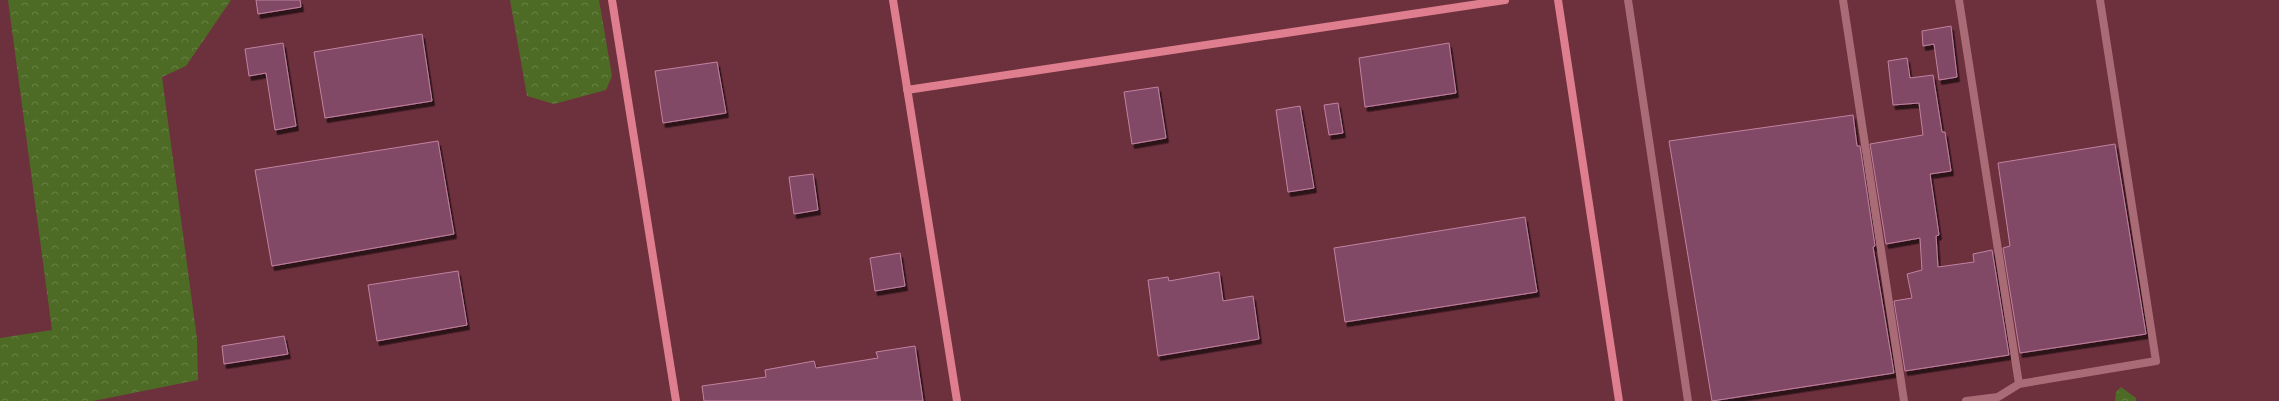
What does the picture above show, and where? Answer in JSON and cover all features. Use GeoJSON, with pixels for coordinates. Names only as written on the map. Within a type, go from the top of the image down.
{"type":"FeatureCollection","features":[{"type":"Feature","properties":{"kind":"street"},"geometry":{"type":"LineString","coordinates":[[612,0],[676,401]]}},
{"type":"Feature","properties":{"kind":"street"},"geometry":{"type":"LineString","coordinates":[[893,0],[957,401]]}},
{"type":"Feature","properties":{"kind":"street"},"geometry":{"type":"LineString","coordinates":[[907,90],[1505,0]]}},
{"type":"Feature","properties":{"kind":"street"},"geometry":{"type":"LineString","coordinates":[[1558,0],[1619,401]]}},
{"type":"Feature","properties":{"kind":"lane"},"geometry":{"type":"LineString","coordinates":[[1628,0],[1688,401]]}},
{"type":"Feature","properties":{"kind":"lane"},"geometry":{"type":"LineString","coordinates":[[1843,0],[1904,401]]}},
{"type":"Feature","properties":{"kind":"lane"},"geometry":{"type":"LineString","coordinates":[[1960,0],[2019,384]]}},
{"type":"Feature","properties":{"kind":"lane"},"geometry":{"type":"LineString","coordinates":[[1966,401],[1998,397],[2019,384],[2156,361],[2100,0]]}},
{"type":"Feature","properties":{"kind":"green space"},"geometry":{"type":"Polygon","coordinates":[[[8,0],[231,0],[186,66],[162,77],[197,339],[198,380],[93,401],[0,401],[0,338],[52,330],[8,0]]]}},
{"type":"Feature","properties":{"kind":"green space"},"geometry":{"type":"Polygon","coordinates":[[[510,0],[599,0],[612,76],[606,90],[554,104],[527,96],[510,0]]]}},
{"type":"Feature","properties":{"kind":"green space"},"geometry":{"type":"Polygon","coordinates":[[[2121,387],[2136,398],[2136,401],[2115,401],[2116,392],[2121,387]]]}},
{"type":"Feature","properties":{"kind":"building"},"geometry":{"type":"Polygon","coordinates":[[[256,0],[300,0],[301,7],[258,14],[256,0]]]}},
{"type":"Feature","properties":{"kind":"building"},"geometry":{"type":"Polygon","coordinates":[[[1951,26],[1957,77],[1939,80],[1934,44],[1923,46],[1922,31],[1951,26]]]}},
{"type":"Feature","properties":{"kind":"building"},"geometry":{"type":"Polygon","coordinates":[[[422,34],[432,101],[325,118],[314,52],[422,34]]]}},
{"type":"Feature","properties":{"kind":"building"},"geometry":{"type":"Polygon","coordinates":[[[283,43],[296,126],[275,130],[266,73],[249,76],[245,49],[283,43]]]}},
{"type":"Feature","properties":{"kind":"building"},"geometry":{"type":"Polygon","coordinates":[[[1449,43],[1456,93],[1365,107],[1359,58],[1449,43]]]}},
{"type":"Feature","properties":{"kind":"building"},"geometry":{"type":"Polygon","coordinates":[[[1907,58],[1910,78],[1933,75],[1942,132],[1945,132],[1951,171],[1930,174],[1939,235],[1936,236],[1938,267],[1974,262],[1973,254],[1992,250],[2009,355],[1905,371],[1894,301],[1912,298],[1907,274],[1922,270],[1920,238],[1886,244],[1870,144],[1923,135],[1919,103],[1893,105],[1888,61],[1907,58]]]}},
{"type":"Feature","properties":{"kind":"building"},"geometry":{"type":"Polygon","coordinates":[[[717,62],[726,113],[663,123],[655,71],[717,62]]]}},
{"type":"Feature","properties":{"kind":"building"},"geometry":{"type":"Polygon","coordinates":[[[1158,87],[1166,138],[1132,144],[1124,92],[1158,87]]]}},
{"type":"Feature","properties":{"kind":"building"},"geometry":{"type":"Polygon","coordinates":[[[1338,103],[1343,133],[1329,135],[1324,105],[1338,103]]]}},
{"type":"Feature","properties":{"kind":"building"},"geometry":{"type":"Polygon","coordinates":[[[1300,106],[1314,188],[1288,192],[1276,110],[1300,106]]]}},
{"type":"Feature","properties":{"kind":"building"},"geometry":{"type":"Polygon","coordinates":[[[1853,115],[1857,146],[1860,146],[1875,246],[1873,247],[1894,373],[1712,401],[1669,141],[1853,115]]]}},
{"type":"Feature","properties":{"kind":"building"},"geometry":{"type":"Polygon","coordinates":[[[438,141],[454,234],[272,266],[255,170],[438,141]]]}},
{"type":"Feature","properties":{"kind":"building"},"geometry":{"type":"Polygon","coordinates":[[[2115,144],[2146,334],[2020,353],[2003,248],[2010,246],[1998,163],[2115,144]]]}},
{"type":"Feature","properties":{"kind":"building"},"geometry":{"type":"Polygon","coordinates":[[[813,174],[818,210],[794,214],[789,177],[813,174]]]}},
{"type":"Feature","properties":{"kind":"building"},"geometry":{"type":"Polygon","coordinates":[[[1525,217],[1537,292],[1345,322],[1334,248],[1525,217]]]}},
{"type":"Feature","properties":{"kind":"building"},"geometry":{"type":"Polygon","coordinates":[[[900,253],[905,286],[875,291],[870,258],[900,253]]]}},
{"type":"Feature","properties":{"kind":"building"},"geometry":{"type":"Polygon","coordinates":[[[458,271],[467,325],[377,341],[368,285],[458,271]]]}},
{"type":"Feature","properties":{"kind":"building"},"geometry":{"type":"Polygon","coordinates":[[[1219,272],[1223,301],[1253,296],[1259,339],[1158,356],[1148,280],[1168,277],[1169,281],[1219,272]]]}},
{"type":"Feature","properties":{"kind":"building"},"geometry":{"type":"Polygon","coordinates":[[[284,336],[288,354],[224,364],[222,346],[284,336]]]}},
{"type":"Feature","properties":{"kind":"building"},"geometry":{"type":"Polygon","coordinates":[[[915,346],[923,401],[704,401],[702,386],[766,377],[765,370],[814,361],[816,368],[878,358],[876,352],[915,346]]]}}]}
